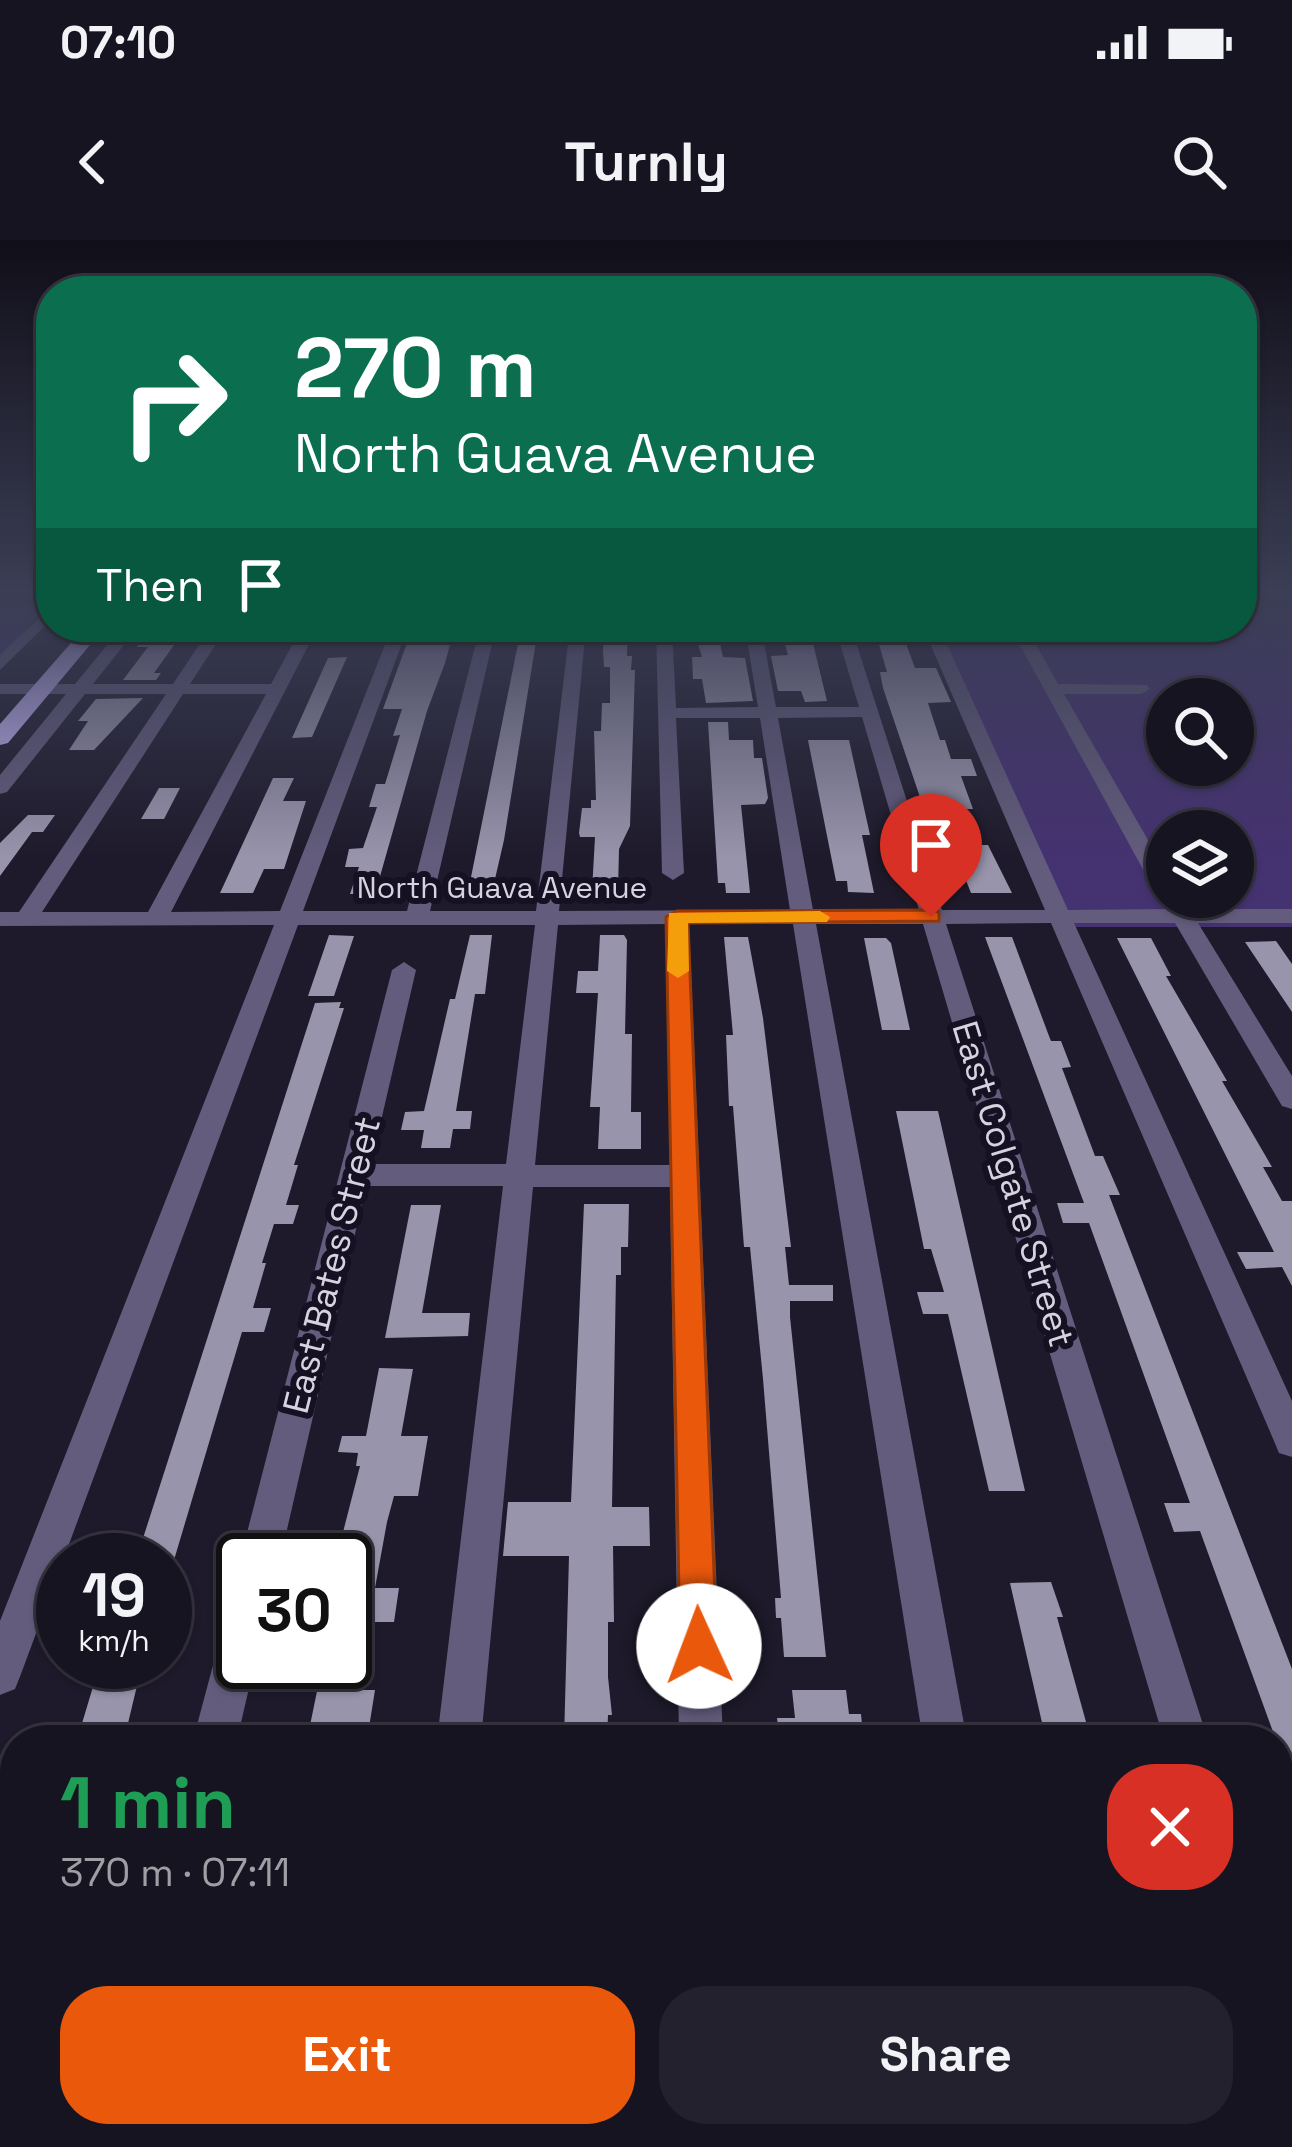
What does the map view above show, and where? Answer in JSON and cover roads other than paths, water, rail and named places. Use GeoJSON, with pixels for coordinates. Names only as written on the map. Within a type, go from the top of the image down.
{"type":"FeatureCollection","features":[{"type":"Feature","properties":{"kind":"highway"},"geometry":{"type":"LineString","coordinates":[[0,738],[50,680]]}},
{"type":"Feature","properties":{"kind":"highway"},"geometry":{"type":"LineString","coordinates":[[0,708],[8,689]]}},
{"type":"Feature","properties":{"kind":"street"},"geometry":{"type":"LineString","coordinates":[[0,788],[87,680]]}},
{"type":"Feature","properties":{"kind":"street"},"geometry":{"type":"LineString","coordinates":[[26,919],[183,680]]}},
{"type":"Feature","properties":{"kind":"street"},"geometry":{"type":"LineString","coordinates":[[156,918],[283,680]]}},
{"type":"Feature","properties":{"kind":"street"},"geometry":{"type":"LineString","coordinates":[[0,1674],[380,680]]}},
{"type":"Feature","properties":{"kind":"street"},"geometry":{"type":"LineString","coordinates":[[418,917],[475,680]]}},
{"type":"Feature","properties":{"kind":"street"},"geometry":{"type":"LineString","coordinates":[[461,1725],[573,680]]}},
{"type":"Feature","properties":{"kind":"street"},"geometry":{"type":"LineString","coordinates":[[664,680],[673,873]]}},
{"type":"Feature","properties":{"kind":"street"},"geometry":{"type":"LineString","coordinates":[[760,680],[942,1725]]}},
{"type":"Feature","properties":{"kind":"street","name":"East Colgate Street"},"geometry":{"type":"LineString","coordinates":[[859,680],[1181,1725]]}},
{"type":"Feature","properties":{"kind":"street"},"geometry":{"type":"LineString","coordinates":[[954,680],[1292,1441]]}},
{"type":"Feature","properties":{"kind":"street"},"geometry":{"type":"LineString","coordinates":[[1048,680],[1146,853]]}},
{"type":"Feature","properties":{"kind":"street"},"geometry":{"type":"LineString","coordinates":[[8,689],[278,689]]}},
{"type":"Feature","properties":{"kind":"street"},"geometry":{"type":"LineString","coordinates":[[1053,689],[1141,689]]}},
{"type":"Feature","properties":{"kind":"street"},"geometry":{"type":"LineString","coordinates":[[664,713],[869,712]]}},
{"type":"Feature","properties":{"kind":"street","name":"North Guava Avenue"},"geometry":{"type":"LineString","coordinates":[[0,919],[1058,916],[1146,905]]}},
{"type":"Feature","properties":{"kind":"street","name":"North Guava Avenue"},"geometry":{"type":"LineString","coordinates":[[1254,911],[1292,916]]}},
{"type":"Feature","properties":{"kind":"street"},"geometry":{"type":"LineString","coordinates":[[677,917],[701,1725]]}},
{"type":"Feature","properties":{"kind":"street"},"geometry":{"type":"LineString","coordinates":[[1184,918],[1292,1100]]}},
{"type":"Feature","properties":{"kind":"street","name":"East Bates Street"},"geometry":{"type":"LineString","coordinates":[[267,1533],[404,970]]}},
{"type":"Feature","properties":{"kind":"street"},"geometry":{"type":"LineString","coordinates":[[355,1175],[685,1176]]}},
{"type":"Feature","properties":{"kind":"street"},"geometry":{"type":"LineString","coordinates":[[219,1725],[228,1689]]}}]}
